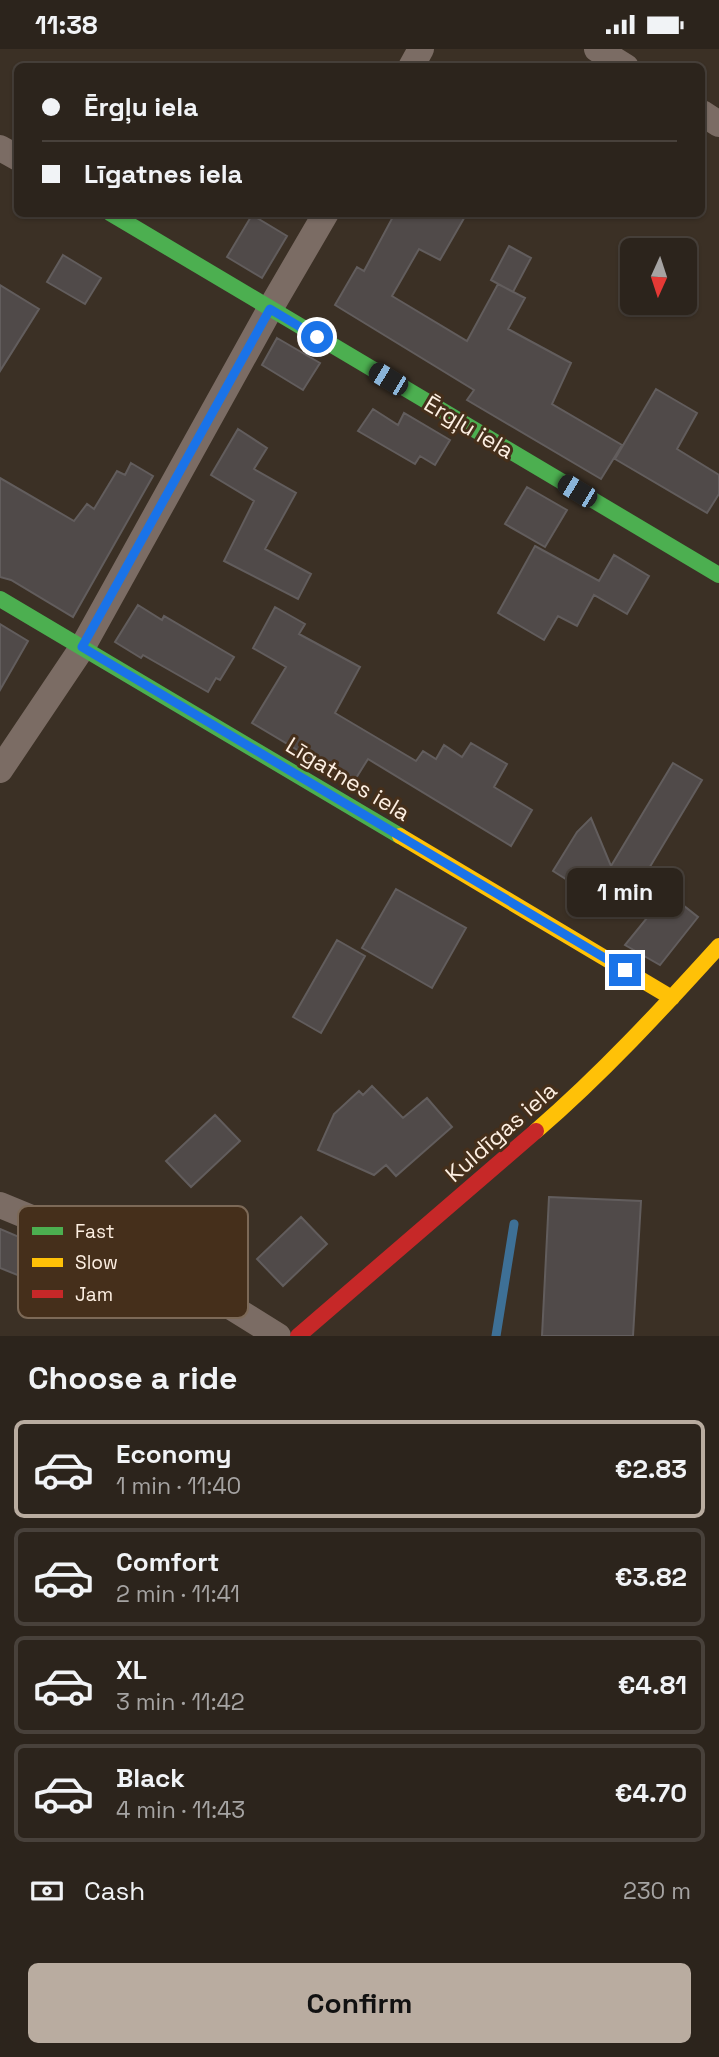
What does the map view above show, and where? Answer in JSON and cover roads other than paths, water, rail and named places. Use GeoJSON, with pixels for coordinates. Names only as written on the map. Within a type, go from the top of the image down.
{"type":"FeatureCollection","features":[{"type":"Feature","properties":{"kind":"street"},"geometry":{"type":"LineString","coordinates":[[597,49],[620,63]]}},
{"type":"Feature","properties":{"kind":"street","name":"Ērgļu iela"},"geometry":{"type":"LineString","coordinates":[[117,217],[719,575]]}},
{"type":"Feature","properties":{"kind":"street"},"geometry":{"type":"LineString","coordinates":[[0,770],[82,647],[324,217]]}},
{"type":"Feature","properties":{"kind":"street","name":"Līgatnes iela"},"geometry":{"type":"LineString","coordinates":[[0,599],[672,998]]}},
{"type":"Feature","properties":{"kind":"street","name":"Kuldīgas iela"},"geometry":{"type":"LineString","coordinates":[[298,1336],[573,1100],[719,946]]}},
{"type":"Feature","properties":{"kind":"street"},"geometry":{"type":"LineString","coordinates":[[0,1205],[18,1212]]}},
{"type":"Feature","properties":{"kind":"street"},"geometry":{"type":"LineString","coordinates":[[248,1317],[278,1336]]}},
{"type":"Feature","properties":{"kind":"waterway"},"geometry":{"type":"LineString","coordinates":[[496,1336],[514,1224]]}}]}
